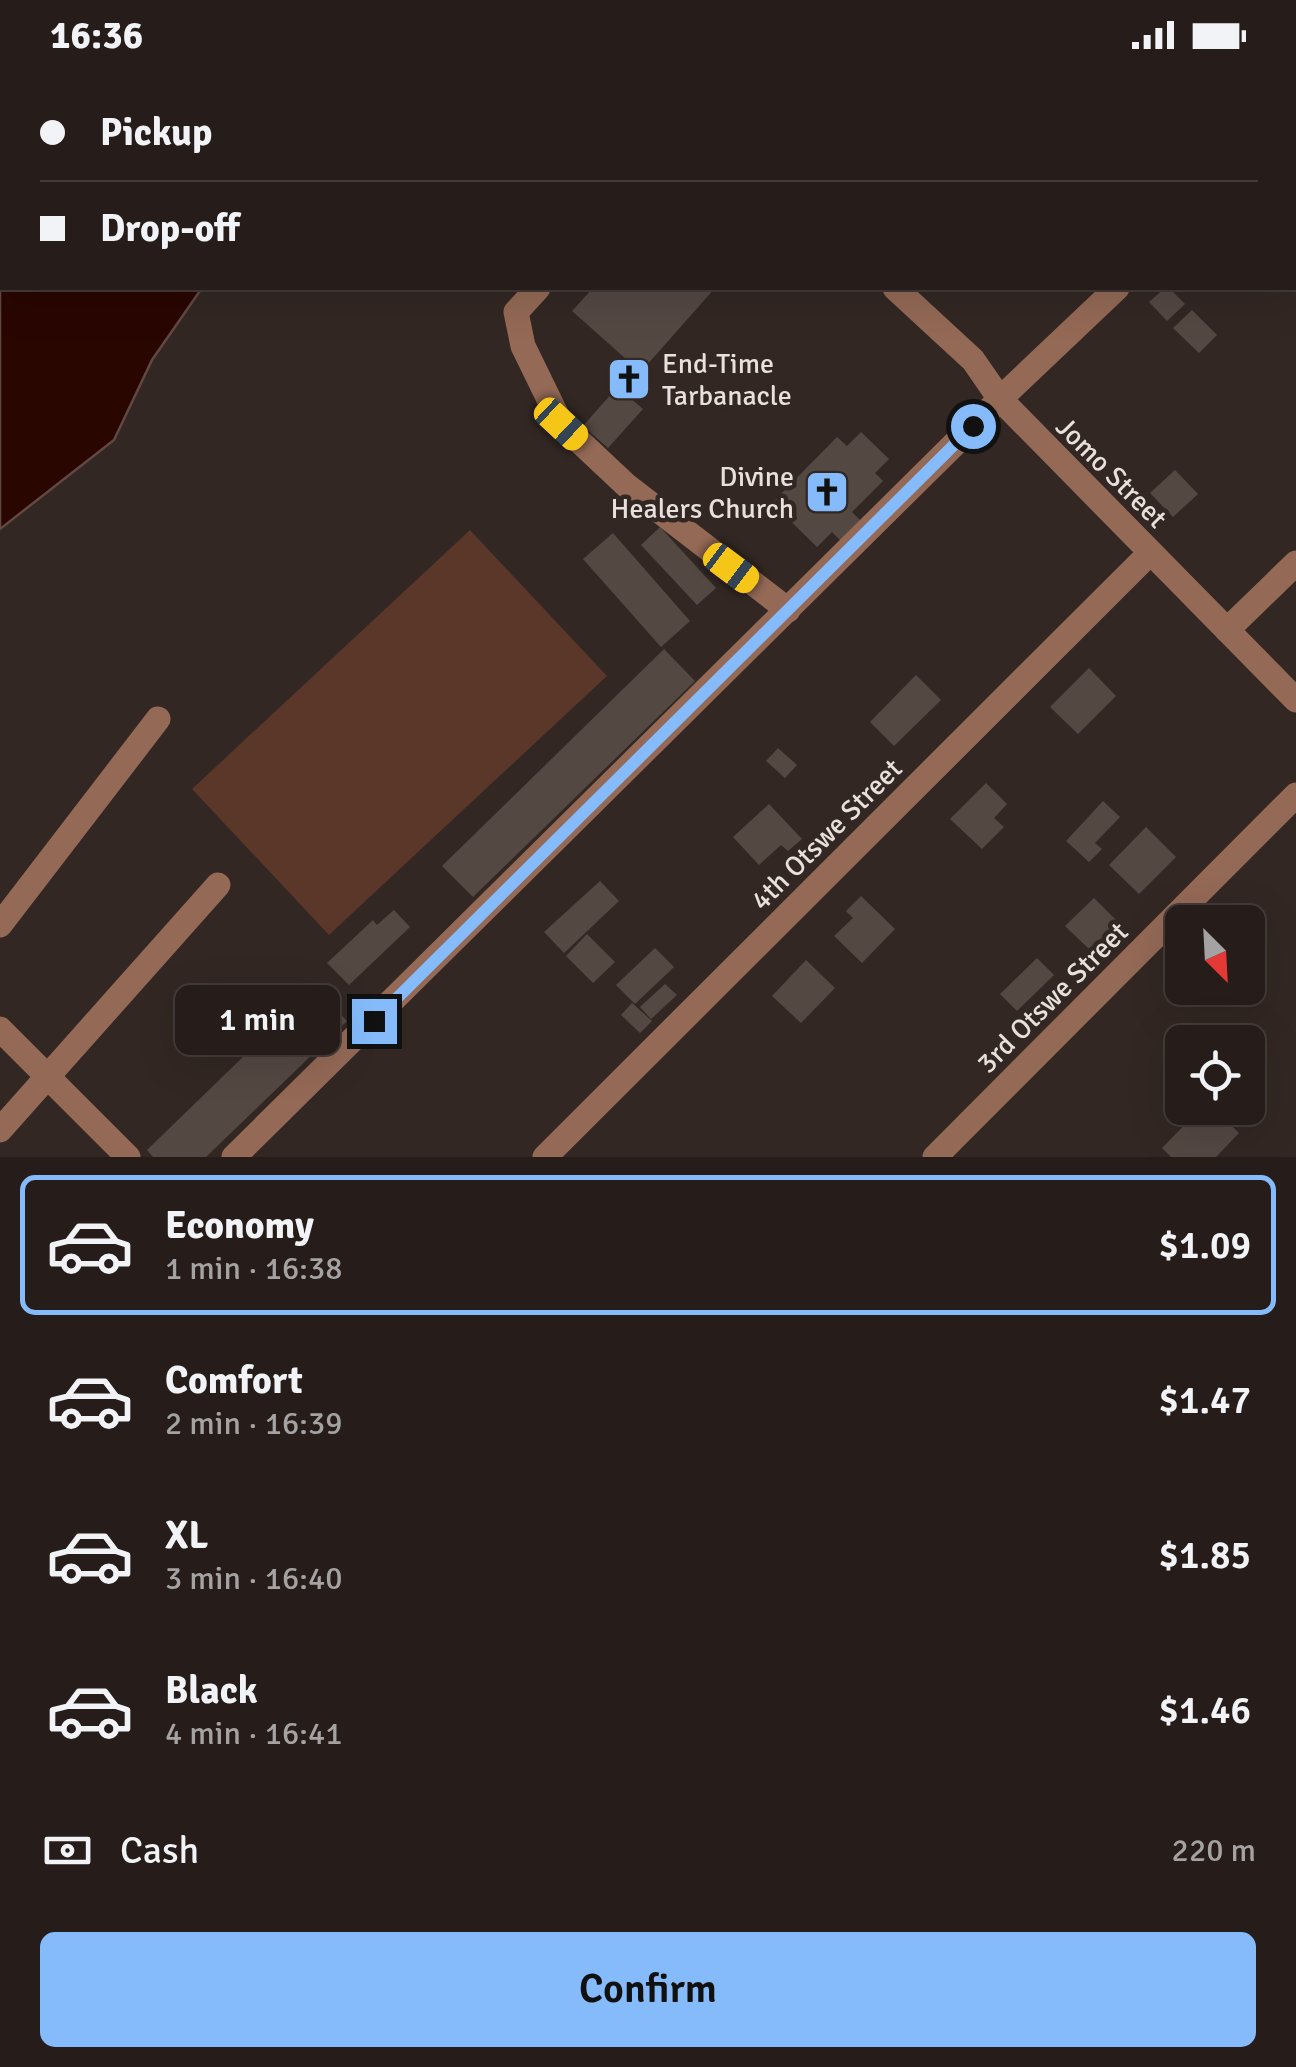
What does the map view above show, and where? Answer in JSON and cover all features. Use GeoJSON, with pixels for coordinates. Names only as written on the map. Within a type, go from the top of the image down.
{"type":"FeatureCollection","features":[{"type":"Feature","properties":{"kind":"street"},"geometry":{"type":"LineString","coordinates":[[536,290],[516,312],[523,346],[561,424],[627,486],[788,610]]}},
{"type":"Feature","properties":{"kind":"street","name":"Jomo Street"},"geometry":{"type":"LineString","coordinates":[[897,290],[973,360],[1000,399],[1296,700]]}},
{"type":"Feature","properties":{"kind":"street"},"geometry":{"type":"LineString","coordinates":[[234,1157],[1115,290]]}},
{"type":"Feature","properties":{"kind":"street","name":"4th Otswe Street"},"geometry":{"type":"LineString","coordinates":[[545,1157],[1150,553]]}},
{"type":"Feature","properties":{"kind":"street"},"geometry":{"type":"LineString","coordinates":[[1227,630],[1296,564]]}},
{"type":"Feature","properties":{"kind":"street"},"geometry":{"type":"LineString","coordinates":[[0,925],[158,719]]}},
{"type":"Feature","properties":{"kind":"street","name":"3rd Otswe Street"},"geometry":{"type":"LineString","coordinates":[[935,1157],[1296,795]]}},
{"type":"Feature","properties":{"kind":"street"},"geometry":{"type":"LineString","coordinates":[[0,1130],[218,885]]}},
{"type":"Feature","properties":{"kind":"street"},"geometry":{"type":"LineString","coordinates":[[0,1030],[128,1157]]}},
{"type":"Feature","properties":{"kind":"shaded area"},"geometry":{"type":"Polygon","coordinates":[[[0,290],[201,290],[152,360],[114,440],[0,529],[0,290]]]}},
{"type":"Feature","properties":{"kind":"shaded area"},"geometry":{"type":"Polygon","coordinates":[[[470,530],[607,676],[329,935],[192,789],[470,530]]]}},
{"type":"Feature","properties":{"kind":"building","name":"End-Time Tarbanacle"},"geometry":{"type":"Polygon","coordinates":[[[591,290],[713,290],[623,392],[643,409],[608,448],[583,426],[635,367],[572,311],[591,290]]]}},
{"type":"Feature","properties":{"kind":"building"},"geometry":{"type":"Polygon","coordinates":[[[1163,290],[1171,290],[1185,304],[1167,321],[1149,302],[1163,290]]]}},
{"type":"Feature","properties":{"kind":"building"},"geometry":{"type":"Polygon","coordinates":[[[1192,310],[1217,335],[1199,353],[1173,328],[1192,310]]]}},
{"type":"Feature","properties":{"kind":"building","name":"Divine Healers Church"},"geometry":{"type":"Polygon","coordinates":[[[861,432],[889,459],[875,473],[883,481],[852,512],[862,522],[842,542],[832,532],[817,547],[772,503],[837,437],[847,446],[861,432]]]}},
{"type":"Feature","properties":{"kind":"building"},"geometry":{"type":"Polygon","coordinates":[[[1175,470],[1198,494],[1173,517],[1150,493],[1175,470]]]}},
{"type":"Feature","properties":{"kind":"building"},"geometry":{"type":"Polygon","coordinates":[[[660,527],[716,588],[697,605],[641,545],[660,527]]]}},
{"type":"Feature","properties":{"kind":"building"},"geometry":{"type":"Polygon","coordinates":[[[613,533],[690,621],[661,647],[583,559],[613,533]]]}},
{"type":"Feature","properties":{"kind":"building"},"geometry":{"type":"Polygon","coordinates":[[[664,649],[695,681],[473,897],[442,866],[664,649]]]}},
{"type":"Feature","properties":{"kind":"building"},"geometry":{"type":"Polygon","coordinates":[[[1089,668],[1116,696],[1078,734],[1050,707],[1089,668]]]}},
{"type":"Feature","properties":{"kind":"building"},"geometry":{"type":"Polygon","coordinates":[[[916,675],[941,700],[894,746],[870,722],[916,675]]]}},
{"type":"Feature","properties":{"kind":"building"},"geometry":{"type":"Polygon","coordinates":[[[778,748],[797,765],[785,778],[766,761],[778,748]]]}},
{"type":"Feature","properties":{"kind":"building"},"geometry":{"type":"Polygon","coordinates":[[[986,783],[1007,804],[994,818],[1004,827],[982,849],[950,819],[986,783]]]}},
{"type":"Feature","properties":{"kind":"building"},"geometry":{"type":"Polygon","coordinates":[[[1103,801],[1120,817],[1095,843],[1102,849],[1089,862],[1066,841],[1103,801]]]}},
{"type":"Feature","properties":{"kind":"building"},"geometry":{"type":"Polygon","coordinates":[[[769,804],[802,839],[788,851],[781,845],[759,865],[733,837],[769,804]]]}},
{"type":"Feature","properties":{"kind":"building"},"geometry":{"type":"Polygon","coordinates":[[[1146,827],[1176,857],[1139,894],[1109,865],[1146,827]]]}},
{"type":"Feature","properties":{"kind":"building"},"geometry":{"type":"Polygon","coordinates":[[[600,881],[619,901],[564,953],[544,932],[600,881]]]}},
{"type":"Feature","properties":{"kind":"building"},"geometry":{"type":"Polygon","coordinates":[[[861,896],[895,929],[862,963],[834,936],[853,918],[846,911],[861,896]]]}},
{"type":"Feature","properties":{"kind":"building"},"geometry":{"type":"Polygon","coordinates":[[[1094,898],[1118,922],[1090,950],[1065,926],[1094,898]]]}},
{"type":"Feature","properties":{"kind":"building"},"geometry":{"type":"Polygon","coordinates":[[[394,910],[410,927],[349,985],[327,963],[373,920],[377,925],[394,910]]]}},
{"type":"Feature","properties":{"kind":"building"},"geometry":{"type":"Polygon","coordinates":[[[587,934],[615,962],[593,983],[566,956],[587,934]]]}},
{"type":"Feature","properties":{"kind":"building"},"geometry":{"type":"Polygon","coordinates":[[[655,948],[674,967],[635,1004],[616,985],[655,948]]]}},
{"type":"Feature","properties":{"kind":"building"},"geometry":{"type":"Polygon","coordinates":[[[1037,958],[1054,975],[1017,1011],[1000,994],[1037,958]]]}},
{"type":"Feature","properties":{"kind":"building"},"geometry":{"type":"Polygon","coordinates":[[[806,960],[835,988],[801,1023],[772,996],[806,960]]]}},
{"type":"Feature","properties":{"kind":"building"},"geometry":{"type":"Polygon","coordinates":[[[665,984],[677,995],[651,1019],[640,1007],[665,984]]]}},
{"type":"Feature","properties":{"kind":"building"},"geometry":{"type":"Polygon","coordinates":[[[314,988],[347,1021],[206,1157],[153,1157],[147,1150],[314,988]]]}},
{"type":"Feature","properties":{"kind":"building"},"geometry":{"type":"Polygon","coordinates":[[[632,1003],[652,1021],[640,1033],[621,1015],[632,1003]]]}},
{"type":"Feature","properties":{"kind":"building"},"geometry":{"type":"Polygon","coordinates":[[[1184,1125],[1231,1125],[1239,1133],[1216,1157],[1171,1157],[1162,1148],[1184,1125]]]}},
{"type":"Feature","properties":{"kind":"place","name":"End-Time Tarbanacle"},"geometry":{"type":"Point","coordinates":[629,379]}},
{"type":"Feature","properties":{"kind":"place","name":"Divine Healers Church"},"geometry":{"type":"Point","coordinates":[827,492]}},
{"type":"Feature","properties":{"kind":"route"},"geometry":{"type":"LineString","coordinates":[[374,1021],[973,426]]}}]}
